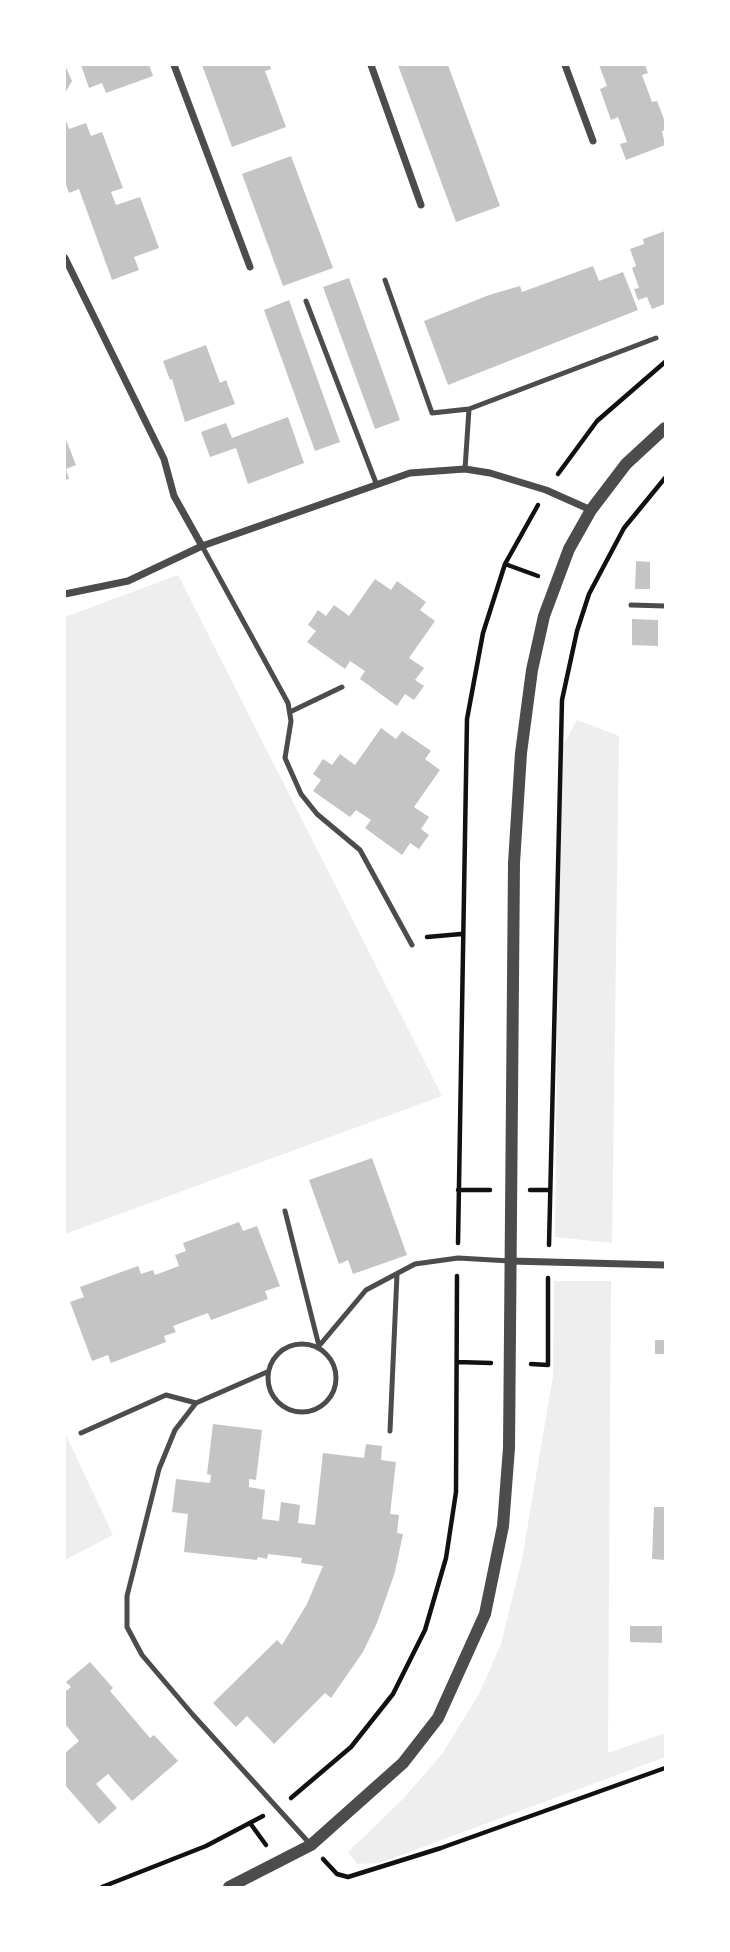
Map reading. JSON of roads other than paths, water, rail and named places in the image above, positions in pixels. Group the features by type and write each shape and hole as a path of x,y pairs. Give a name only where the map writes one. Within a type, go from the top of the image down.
{"street":[{"path":"174,65 250,267"},
{"path":"371,65 421,205"},
{"path":"565,65 593,141"},
{"path":"65,258 164,459 174,496 202,546"},
{"path":"229,1887 311,1845 404,1763 438,1718 485,1614 503,1526 509,1448 514,863 521,753 544,616 569,549 592,510 626,464 665,428"},
{"path":"65,594 128,581 202,546 410,472 465,469 546,490 592,510"},
{"path":"510,1261 665,1265"}],"lane":[{"path":"385,280 432,413 470,409 656,338"},
{"path":"306,301 376,483"},
{"path":"465,469 470,409"},
{"path":"202,546 292,711 285,746 290,772 301,794 317,814 360,850 412,945"},
{"path":"631,605 665,606"},
{"path":"292,711 342,687"},
{"path":"285,1211 318,1346 334,1362 338,1383 328,1403 308,1413 286,1409 271,1394 267,1372 277,1352 297,1343 318,1346"},
{"path":"318,1346 366,1290 415,1264 457,1258 510,1261"},
{"path":"390,1431 397,1273"},
{"path":"267,1372 196,1403 175,1430 159,1469 127,1596 127,1627 142,1655 193,1716 311,1845"},
{"path":"81,1433 166,1395 196,1403"}]}
